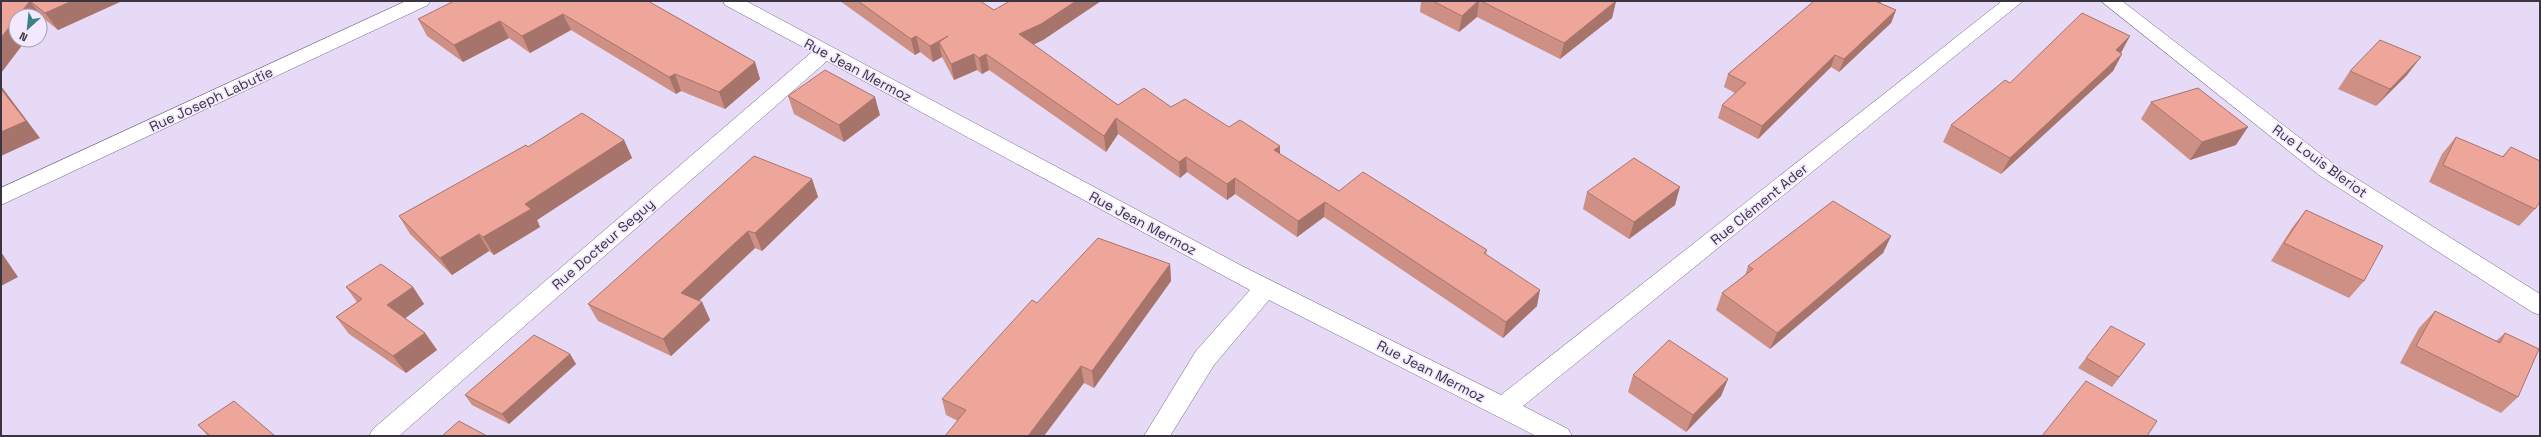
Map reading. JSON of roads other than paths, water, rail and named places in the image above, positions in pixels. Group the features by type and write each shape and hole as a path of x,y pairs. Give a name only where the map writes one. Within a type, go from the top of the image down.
{"street":[{"name":"Rue Joseph Labutie","path":"1,197 421,1"},
{"name":"Rue Jean Mermoz","path":"732,1 1266,288 1559,436"},
{"name":"Rue Clément Ader","path":"1504,407 2014,1"},
{"name":"Rue Louis Bleriot","path":"2110,1 2327,170 2540,306"},
{"name":"Rue Docteur Seguy","path":"382,436 825,52"},
{"path":"1157,436 1205,358 1266,288"}]}
